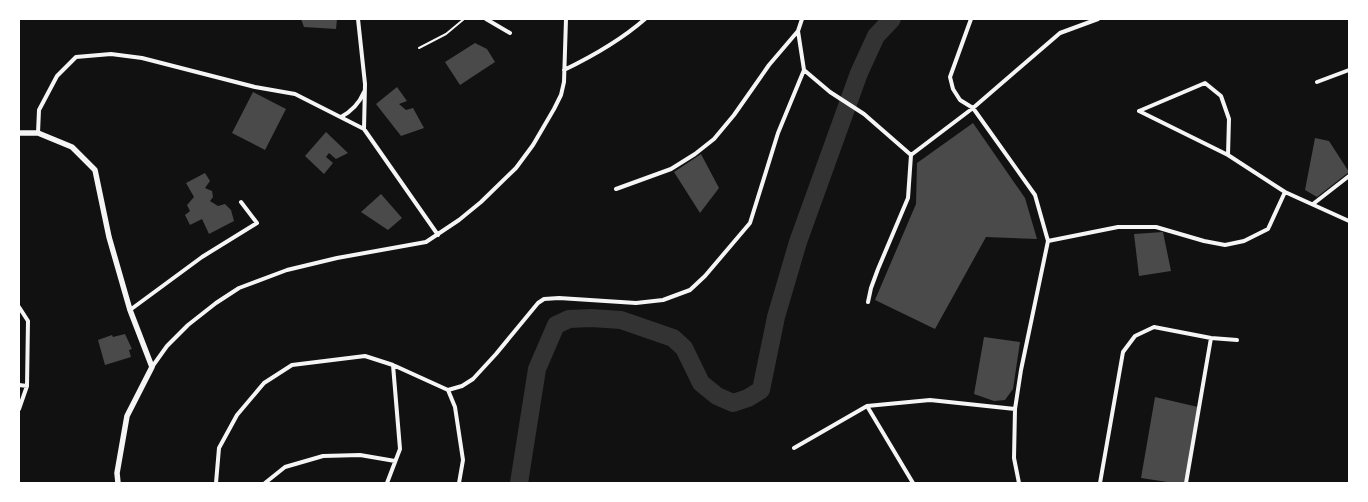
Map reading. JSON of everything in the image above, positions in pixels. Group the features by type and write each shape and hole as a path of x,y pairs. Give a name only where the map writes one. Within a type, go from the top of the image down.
{"street":[{"path":"358,19 365,90 364,129"},
{"path":"486,19 510,33"},
{"path":"118,483 117,473 127,416 152,367 167,346 188,325 216,303 239,288 287,270 337,258 426,242 438,235 481,202 516,168 533,145 561,95 564,82 566,19"},
{"path":"564,70 585,60 632,31 645,19"},
{"path":"616,190 671,168 694,154 714,139 734,115 769,65 798,31 802,19"},
{"path":"971,19 950,77 953,89 960,100 973,108 1035,195 1048,240 1021,370 1015,409 1014,458 1019,483"},
{"path":"868,302 874,282 908,198 911,155 973,108 1060,33 1098,19"},
{"path":"216,483 219,448 237,415 264,383 292,365 365,356 393,365 448,390 462,386 473,379 496,354 538,303 544,299 581,298 636,304 663,300 690,290 705,276 750,223 778,133 804,70 798,31"},
{"path":"38,133 39,110 57,76 76,57 111,54 142,58 255,87 295,94 364,129 438,235"},
{"path":"804,70 830,92 864,114 911,155"},
{"path":"1317,82 1349,70"},
{"path":"1228,155 1228,119 1221,96 1206,83 1139,111 1228,155 1285,192 1349,221"},
{"path":"341,117 356,107 365,90"},
{"path":"19,133 38,133 72,147 95,170 109,237 130,310 152,367"},
{"path":"1313,204 1349,176"},
{"path":"1048,240 1118,227 1156,227 1204,241 1225,245 1244,241 1268,229 1285,192"},
{"path":"130,310 202,258 257,223 241,202"},
{"path":"19,307 28,321 27,386 19,409"},
{"path":"1100,483 1123,352 1135,336 1154,327 1211,338 1237,340"},
{"path":"1186,483 1211,338"},
{"path":"387,483 400,449 393,365"},
{"path":"19,385 27,386"},
{"path":"448,390 455,407 463,460 459,483"},
{"path":"794,448 867,406 930,400 1015,409"},
{"path":"867,406 913,483"},
{"path":"264,483 285,467 323,456 360,455 395,461"}],"lane":[{"path":"419,48 446,34 464,19"}],"building":[{"path":"301,19 337,19 336,29 304,27"},
{"path":"475,43 487,49 495,62 460,85 445,62"},
{"path":"397,87 407,101 399,104 406,110 413,108 424,128 401,136 376,104"},
{"path":"253,92 286,109 265,150 232,133"},
{"path":"973,123 1025,198 1037,239 986,237 935,329 875,300 916,204 917,163"},
{"path":"326,132 348,153 336,159 329,153 326,157 333,163 324,174 305,156"},
{"path":"1315,138 1329,141 1349,172 1317,197 1305,190"},
{"path":"701,154 719,188 700,213 674,172"},
{"path":"205,173 210,181 205,188 212,191 213,197 210,201 218,206 225,204 231,210 234,221 209,234 202,219 190,225 185,215 190,211 187,205 194,197 186,183"},
{"path":"381,194 402,218 388,230 361,212"},
{"path":"1163,232 1171,271 1139,276 1134,234"},
{"path":"125,334 132,349 129,350 131,357 105,365 98,340 112,335 113,337"},
{"path":"984,337 1020,342 1013,389 1005,400 994,401 974,394"},
{"path":"1155,397 1198,407 1186,483 1174,483 1141,478"}],"waterway":[{"path":"519,483 537,369 556,325 569,319 591,318 621,320 673,338 684,348 701,383 717,396 733,403 748,398 761,390 776,317 798,242 859,73 876,36 892,19"}]}
